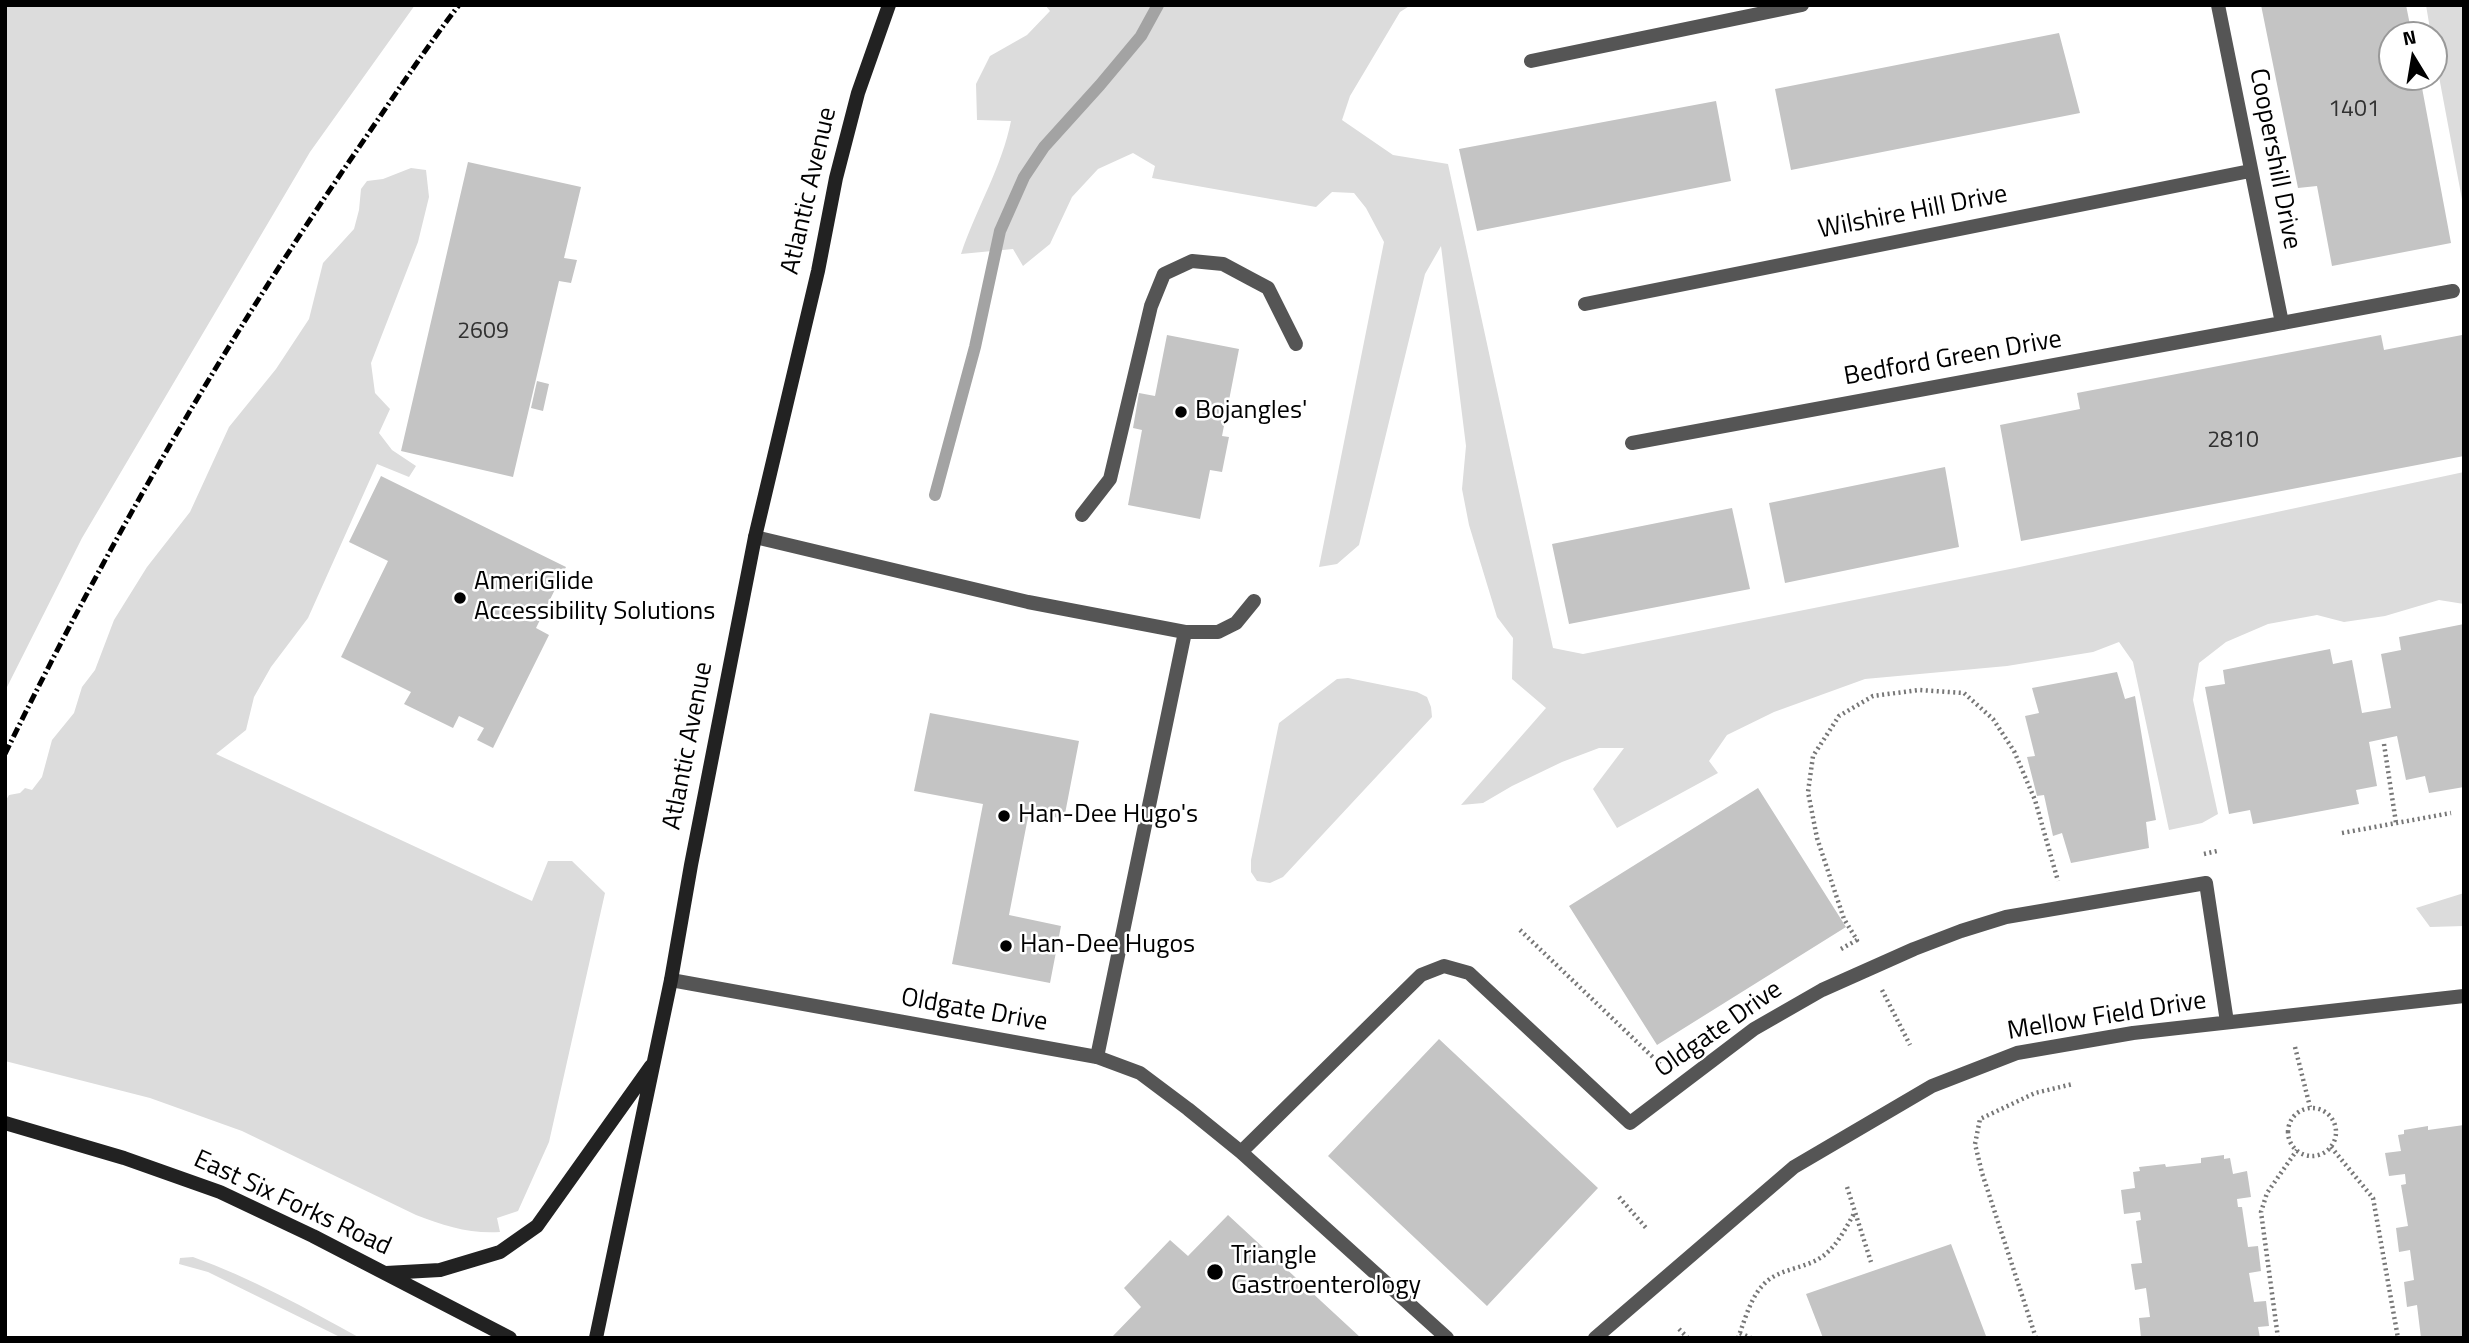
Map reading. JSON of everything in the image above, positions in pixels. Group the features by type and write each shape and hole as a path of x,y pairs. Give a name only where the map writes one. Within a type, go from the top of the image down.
{"main road":[{"name":"Atlantic Avenue","path":"596,1338 671,980 755,537 815,284 836,178 858,93 889,5"},
{"path":"384,1273 440,1270 500,1252 537,1226 654,1062"},
{"name":"East Six Forks Road","path":"5,1123 124,1158 220,1192 510,1338"}],"street":[{"path":"1531,61 1802,5"},
{"name":"Coopershill Drive","path":"2218,5 2282,323"},
{"name":"Wilshire Hill Drive","path":"1585,304 2250,172"},
{"path":"1082,515 1110,479 1151,306 1164,274 1192,261 1223,264 1268,288 1296,344"},
{"name":"Bedford Green Drive","path":"1632,443 2453,291"},
{"path":"755,537 1028,602 1185,632 1218,632 1236,623 1254,601"},
{"path":"1097,1057 1185,632"},
{"name":"Oldgate Drive","path":"1241,1152 1421,975 1444,966 1469,973 1630,1123 1754,1028 1822,990 1961,931 2033,912 2206,883 2227,1022"},
{"name":"Oldgate Drive","path":"671,980 1097,1057 1140,1073 1241,1152 1447,1338"},
{"name":"Mellow Field Drive","path":"1595,1338 1794,1167 1932,1086 2017,1053 2133,1033 2464,996"}],"path":[{"path":"1831,955 1857,940 1844,919 1817,838 1808,792 1813,756 1839,716 1873,696 1919,690 1964,693 1993,719 2014,751 2035,800 2058,881 2071,878"},
{"path":"2384,744 2396,823"},
{"path":"2342,833 2451,813"},
{"path":"2204,854 2217,851"},
{"path":"1520,930 1659,1065 1670,1057"},
{"path":"1878,983 1910,1045"},
{"path":"2295,1047 2311,1108"},
{"path":"2036,1338 1975,1144 1980,1119 2035,1093 2073,1084"},
{"path":"2311,1108 2328,1113 2337,1130 2331,1147 2325,1153 2315,1156 2297,1150 2288,1136 2294,1115 2311,1108"},
{"path":"2331,1147 2373,1198 2398,1338"},
{"path":"2278,1338 2261,1212 2267,1193 2297,1150"},
{"path":"1847,1187 1871,1262"},
{"path":"1619,1198 1647,1229"},
{"path":"1751,1338 1739,1335 1755,1293 1766,1281 1822,1257 1838,1241 1855,1212"},
{"path":"1679,1329 1688,1338"}],"shaded area":[{"path":"5,5 415,5 310,152 82,538 5,691"},
{"path":"1045,5 1411,5 1400,12 1350,96 1342,120 1393,155 1448,164 1553,648 1583,654 2015,568 2464,472 2464,604 2439,600 2385,616 2344,622 2317,615 2268,624 2226,642 2199,663 2193,700 2218,814 2202,823 2169,830 2133,662 2119,642 2093,652 2007,666 1865,679 1774,712 1727,735 1709,761 1718,773 1617,828 1593,789 1624,748 1599,748 1562,762 1483,803 1461,805 1546,708 1512,679 1513,638 1497,617 1469,525 1462,489 1466,446 1441,246 1425,274 1359,545 1337,564 1319,567 1384,242 1366,208 1354,193 1332,192 1316,207 1152,178 1155,166 1133,153 1098,169 1072,197 1050,244 1023,266 1013,249 961,254 995,171 1011,121 977,120 976,84 990,56 1027,35 1050,11"},
{"path":"2426,5 2464,5 2464,210 2442,91 2448,91 2448,21 2429,21"},
{"path":"411,168 426,170 429,197 418,242 371,363 375,393 390,409 379,433 392,450 416,466 409,477 377,464 308,618 271,667 254,697 246,730 216,754 532,901 548,861 572,861 605,893 549,1142 518,1211 497,1218 500,1232 457,1228 416,1215 242,1131 150,1098 5,1061 5,802 9,795 20,793 25,788 32,790 42,777 52,740 74,713 82,687 95,670 114,620 147,567 190,512 229,427 276,369 309,319 323,263 354,229 361,189 367,181 383,179"},
{"path":"1348,678 1417,692 1427,697 1432,717 1283,877 1270,883 1257,881 1251,872 1251,860 1279,723 1337,679"},
{"path":"2464,893 2464,926 2430,927 2416,908"},
{"path":"193,1257 257,1284 360,1338 342,1338 208,1272 179,1264 180,1258"}],"building":[{"path":"2261,5 2406,5 2409,21 2378,21 2378,91 2423,91 2451,243 2332,266 2317,186 2298,188"},
{"path":"2059,33 2080,113 1791,170 1775,89"},
{"path":"1716,101 1731,181 1477,231 1459,149"},
{"path":"468,162 581,187 564,258 577,260 571,283 559,281 513,477 401,451"},
{"name":"Bojangles'","path":"1167,335 1239,349 1222,436 1229,437 1222,472 1210,470 1200,519 1128,505 1142,430 1133,428 1139,393 1155,396"},
{"path":"2381,335 2384,350 2462,335 2464,456 2021,541 2000,425 2080,409 2077,393"},
{"path":"537,381 549,384 543,411 531,408"},
{"path":"1945,467 1959,547 1785,583 1769,503"},
{"name":"AmeriGlide Accessibility Solutions","path":"381,476 566,567 536,628 549,635 493,748 477,740 484,728 459,716 453,728 404,704 411,692 341,657 388,561 349,542"},
{"path":"1732,508 1750,589 1569,624 1552,544"},
{"path":"2464,624 2464,787 2429,793 2425,776 2406,780 2397,736 2369,742 2377,786 2356,790 2359,804 2253,824 2250,810 2229,814 2205,687 2225,684 2223,670 2330,649 2333,664 2352,660 2362,713 2391,708 2381,654 2401,650 2399,637"},
{"path":"2117,672 2125,699 2135,696 2156,820 2146,822 2149,848 2071,863 2062,833 2053,836 2044,795 2037,796 2027,757 2035,756 2025,716 2039,713 2032,688"},
{"name":"Han-Dee Hugo's","path":"930,713 1079,741 1064,819 1029,812 1009,915 1061,926 1050,983 952,964 983,804 914,791"},
{"path":"1758,788 1846,927 1657,1045 1569,906"},
{"path":"1439,1039 1598,1188 1487,1306 1328,1156"},
{"path":"2464,1125 2464,1338 2421,1338 2417,1305 2407,1307 2404,1282 2414,1280 2410,1250 2399,1252 2396,1228 2408,1226 2401,1185 2406,1184 2405,1174 2389,1176 2385,1153 2401,1151 2398,1135 2404,1134 2404,1130"},
{"path":"2224,1155 2224,1159 2230,1158 2233,1174 2247,1171 2251,1197 2237,1199 2238,1207 2242,1207 2248,1247 2258,1246 2261,1271 2249,1273 2254,1302 2266,1301 2269,1326 2258,1327 2260,1338 2141,1338 2139,1318 2150,1317 2146,1288 2135,1290 2131,1264 2142,1263 2136,1221 2141,1220 2140,1212 2124,1214 2121,1190 2135,1188 2133,1172 2140,1171 2139,1167 2201,1163 2201,1158"},
{"name":"Triangle Gastroenterology","path":"1228,1215 1361,1338 1111,1338 1141,1307 1124,1288 1170,1240 1188,1256"},
{"path":"1951,1244 1986,1336 1823,1338 1806,1294"}],"waterway":[{"path":"935,495 975,347 1000,231 1024,177 1044,147 1141,36 1158,5"}],"railway":[{"path":"5,754 84,599 213,372 306,225 459,5"}],"place":[{"name":"Bojangles'","path":"1181,412"},
{"name":"AmeriGlide Accessibility Solutions","path":"460,598"},
{"name":"Han-Dee Hugo's","path":"1004,816"},
{"name":"Han-Dee Hugos","path":"1006,946"},
{"name":"Triangle Gastroenterology","path":"1215,1272"}]}
